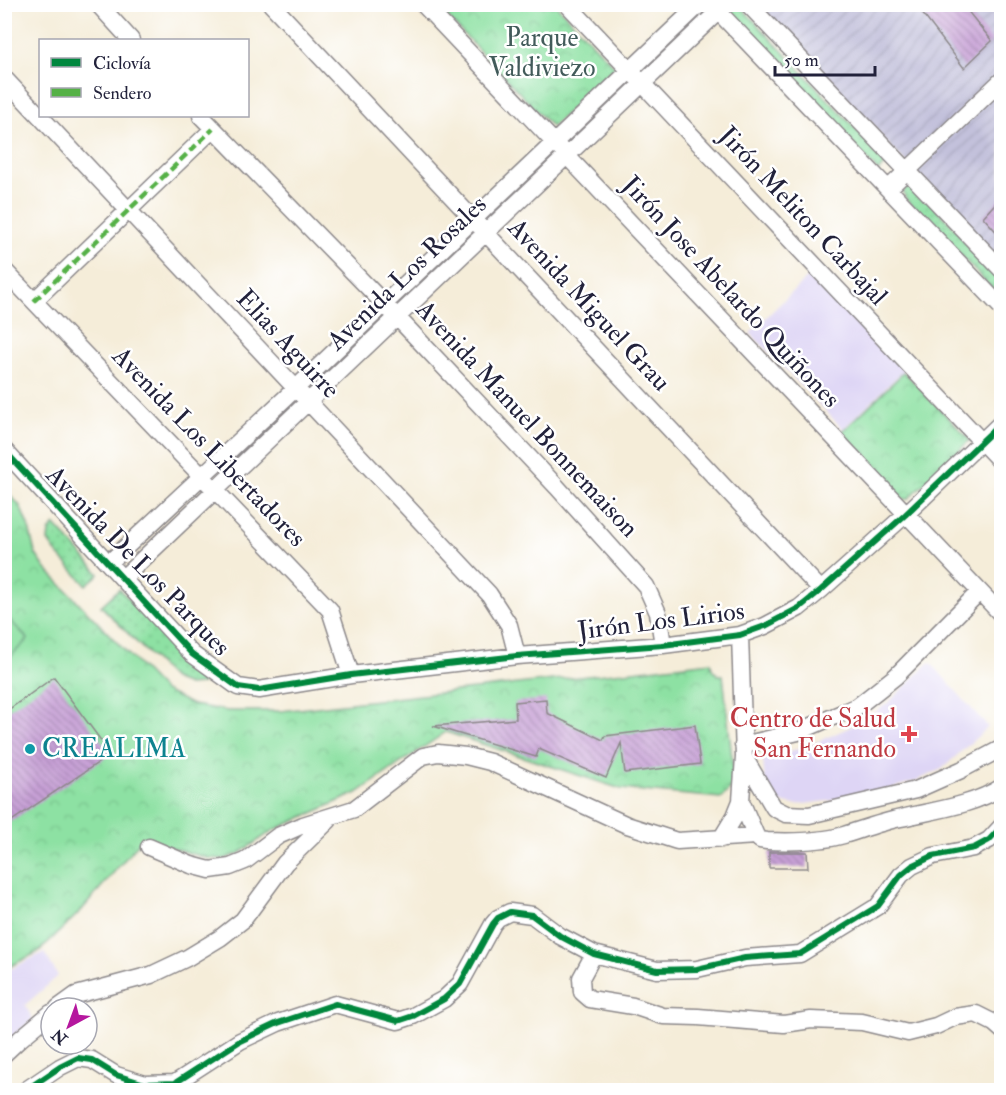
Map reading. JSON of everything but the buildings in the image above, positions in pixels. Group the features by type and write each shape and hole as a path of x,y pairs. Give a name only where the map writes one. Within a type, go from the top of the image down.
{"street":[{"path":"98,4 130,39"},
{"name":"Avenida Miguel Grau","path":"271,4 821,590"},
{"name":"Jirón Jose Abelardo Quiñones","path":"423,4 1002,615"},
{"name":"Jirón Meliton Carbajal","path":"567,4 1002,463"},
{"name":"Avenida Los Rosales","path":"109,563 700,4"},
{"path":"748,4 1002,270"},
{"path":"718,7 1002,308"},
{"name":"Avenida Los Rosales","path":"123,578 643,84 718,7"},
{"name":"Elias Aguirre","path":"4,78 39,116"},
{"path":"888,189 1002,80"},
{"name":"Elias Aguirre","path":"40,117 489,594 509,625 517,656"},
{"name":"Avenida Manuel Bonnemaison","path":"202,117 397,317 557,487 646,586 658,613 663,645"},
{"path":"34,301 213,129"},
{"name":"Avenida Los Libertadores","path":"4,270 330,610 351,675"},
{"name":"Jirón Los Lirios","path":"249,690 271,689 351,675 517,656 663,645 740,635 765,627 800,608 821,590 905,515 1002,422"},
{"name":"Avenida De Los Parques","path":"4,450 192,654 227,681 249,690"},
{"path":"743,751 798,732 858,706 896,676 979,592"},
{"path":"721,839 741,801 743,751 740,635"},
{"path":"743,751 774,808 786,814 809,815 916,790 1002,748"},
{"path":"149,847 191,865 210,870 245,861 278,836 303,825 354,809 423,756 438,753 466,756 490,762 637,829 677,841 756,836"},
{"path":"741,801 756,836 760,840 777,842 844,835 881,822 954,807 992,794 1002,787"},
{"path":"75,996 151,975 187,958 220,938 243,920 285,863 332,817"},
{"path":"26,1090 78,1058 92,1060 116,1075 145,1084 176,1083 240,1041 278,1023 335,1004 398,1021 413,1016 444,999 460,984 493,924 498,918 510,912 532,915 560,936 594,954 657,970 697,969 745,958 800,954 878,906 901,875 912,866 933,856 974,848 989,840 1002,826"},
{"path":"594,954 581,978 582,992 590,999 633,1006 663,1016 784,1024 811,1020 862,1022 908,1033 936,1026 955,1017 976,1014 1002,1030"},
{"path":"4,1054 39,1023"}],"shaded area":[{"path":"755,5 1001,5 1001,262"},
{"path":"811,274 904,370 843,429 750,333"},
{"name":"Centro de Salud San Fernando","path":"930,662 988,727 942,769 918,780 845,799 795,805 779,802 765,785 763,759 808,746 859,723 888,703"},
{"path":"44,952 58,976 25,1005 33,1019 5,1043 5,972"}],"green space":[{"name":"Parque Valdiviezo","path":"436,5 556,5 615,67 552,127"},
{"path":"739,5 887,162 878,171 729,12"},
{"path":"908,184 915,187 1001,277 1001,298 906,199 903,192"},
{"path":"904,372 970,440 908,499 903,499 841,433"},
{"path":"4,488 20,506 29,528 35,553 45,568 164,691 193,705 228,711 281,711 711,662 712,669 718,675 723,675 735,785 721,798 621,789 446,732 357,793 274,830 238,854 224,859 207,858 142,839 81,911 38,952 5,969"},
{"path":"55,525 99,574 86,585 48,541 49,531"},
{"path":"119,589 205,676 202,684 188,685 173,679 101,606"},
{"path":"5,615 28,639 5,662"}],"marked path":[{"path":"34,301 213,129"}],"cycle path":[{"path":"4,450 192,654 238,687 259,690 351,675 517,656 663,645 740,635 765,626 799,608 821,590 905,515 1002,422"},
{"path":"26,1090 78,1058 92,1060 116,1075 145,1084 175,1083 240,1041 278,1023 335,1004 398,1021 413,1016 444,999 460,984 493,924 498,918 510,912 532,915 560,936 594,954 657,970 697,969 745,958 800,954 878,906 901,875 912,866 933,856 974,848 989,840 1002,826"}],"place":[{"name":"Centro de Salud San Fernando","path":"909,734"},
{"name":"CREALIMA","path":"30,749"}]}
